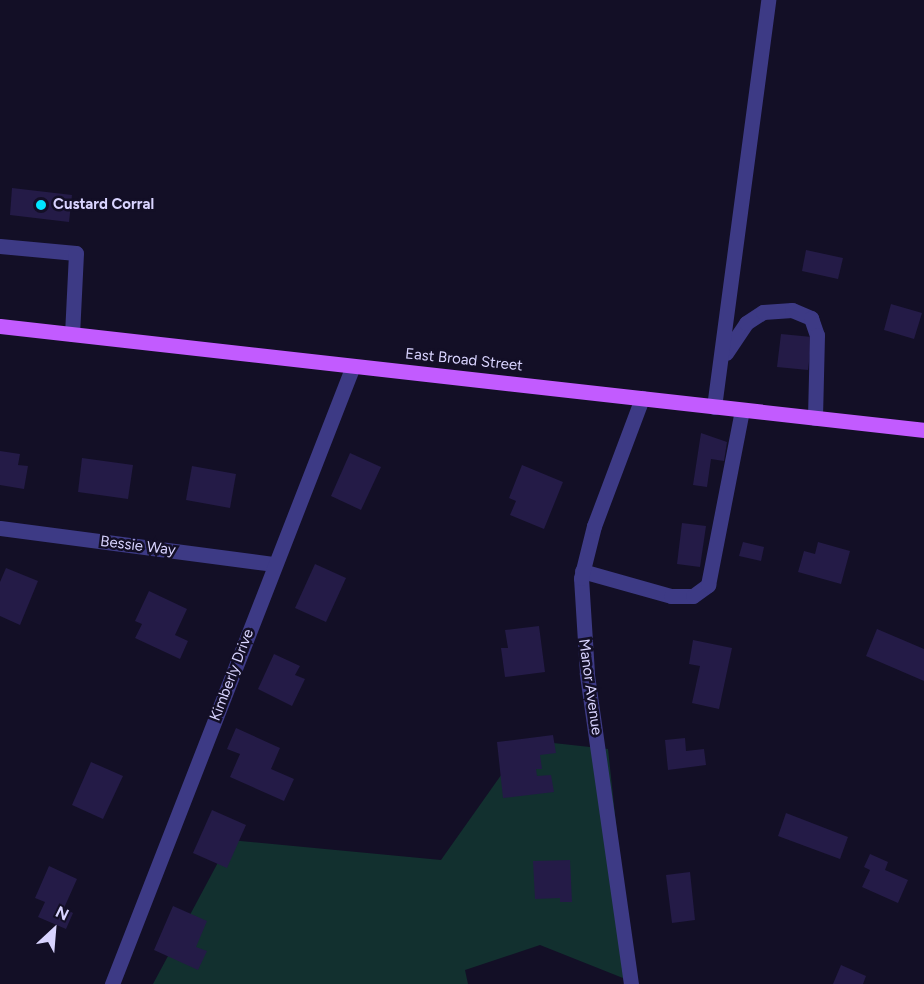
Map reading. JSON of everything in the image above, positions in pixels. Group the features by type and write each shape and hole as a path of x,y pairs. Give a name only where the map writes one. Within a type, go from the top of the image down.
{"main road":[{"name":"East Broad Street","path":"0,326 924,430"}],"street":[{"path":"714,407 768,0"},
{"path":"0,246 76,253 72,334"},
{"path":"722,358 746,323 763,312 792,310 811,318 817,335 815,418"},
{"name":"Kimberly Drive","path":"112,984 353,366"},
{"name":"Manor Avenue","path":"631,984 587,673 581,614 582,571 594,526 642,398"},
{"path":"582,571 671,596 693,596 708,585 742,410"},
{"name":"Bessie Way","path":"0,528 275,564"}],"green space":[{"path":"526,740 608,749 633,982 540,945 465,970 468,984 153,984 230,840 441,860"}],"building":[{"name":"Custard Corral","path":"12,188 72,195 69,222 10,215"},
{"path":"806,250 843,258 838,279 802,271"},
{"path":"891,304 922,313 914,339 884,330"},
{"path":"781,334 812,337 808,370 777,367"},
{"path":"701,433 727,442 724,461 711,459 707,487 693,485"},
{"path":"0,451 20,454 18,465 28,466 24,489 0,485"},
{"path":"350,453 381,467 361,510 331,496"},
{"path":"82,458 133,465 128,499 78,492"},
{"path":"522,465 563,482 544,529 510,515 516,501 509,498"},
{"path":"192,466 236,474 230,508 186,500"},
{"path":"682,523 706,526 700,567 677,564"},
{"path":"743,542 764,547 761,561 739,556"},
{"path":"818,542 850,551 841,584 798,572 804,551 815,554"},
{"path":"315,564 346,578 326,622 295,608"},
{"path":"6,568 38,581 20,625 0,616 0,582"},
{"path":"149,591 187,609 175,635 188,641 180,659 135,638 142,624 135,621"},
{"path":"539,626 545,672 505,677 501,648 508,648 505,630"},
{"path":"877,629 924,649 924,681 866,656"},
{"path":"693,640 732,648 719,709 692,703 700,666 689,664"},
{"path":"274,654 300,666 295,675 305,679 292,706 258,689"},
{"path":"236,728 280,748 271,769 294,779 284,801 230,777 240,754 227,749"},
{"path":"553,735 556,753 540,755 542,769 536,769 537,776 551,775 554,792 503,798 497,742"},
{"path":"685,738 686,751 704,749 706,765 668,770 665,740"},
{"path":"91,762 123,776 103,819 72,805"},
{"path":"212,810 246,825 227,868 193,853"},
{"path":"786,813 848,837 840,859 778,836"},
{"path":"870,854 888,862 885,870 908,880 898,903 862,887 870,870 864,867"},
{"path":"570,860 572,902 560,902 560,898 535,899 533,861"},
{"path":"49,866 77,879 64,908 73,913 66,929 38,917 45,902 35,898"},
{"path":"690,872 695,920 672,923 666,875"},
{"path":"173,906 207,921 196,947 207,951 198,970 154,950"},
{"path":"841,965 866,976 863,984 833,984"}],"place":[{"name":"Custard Corral","path":"41,205"}]}
